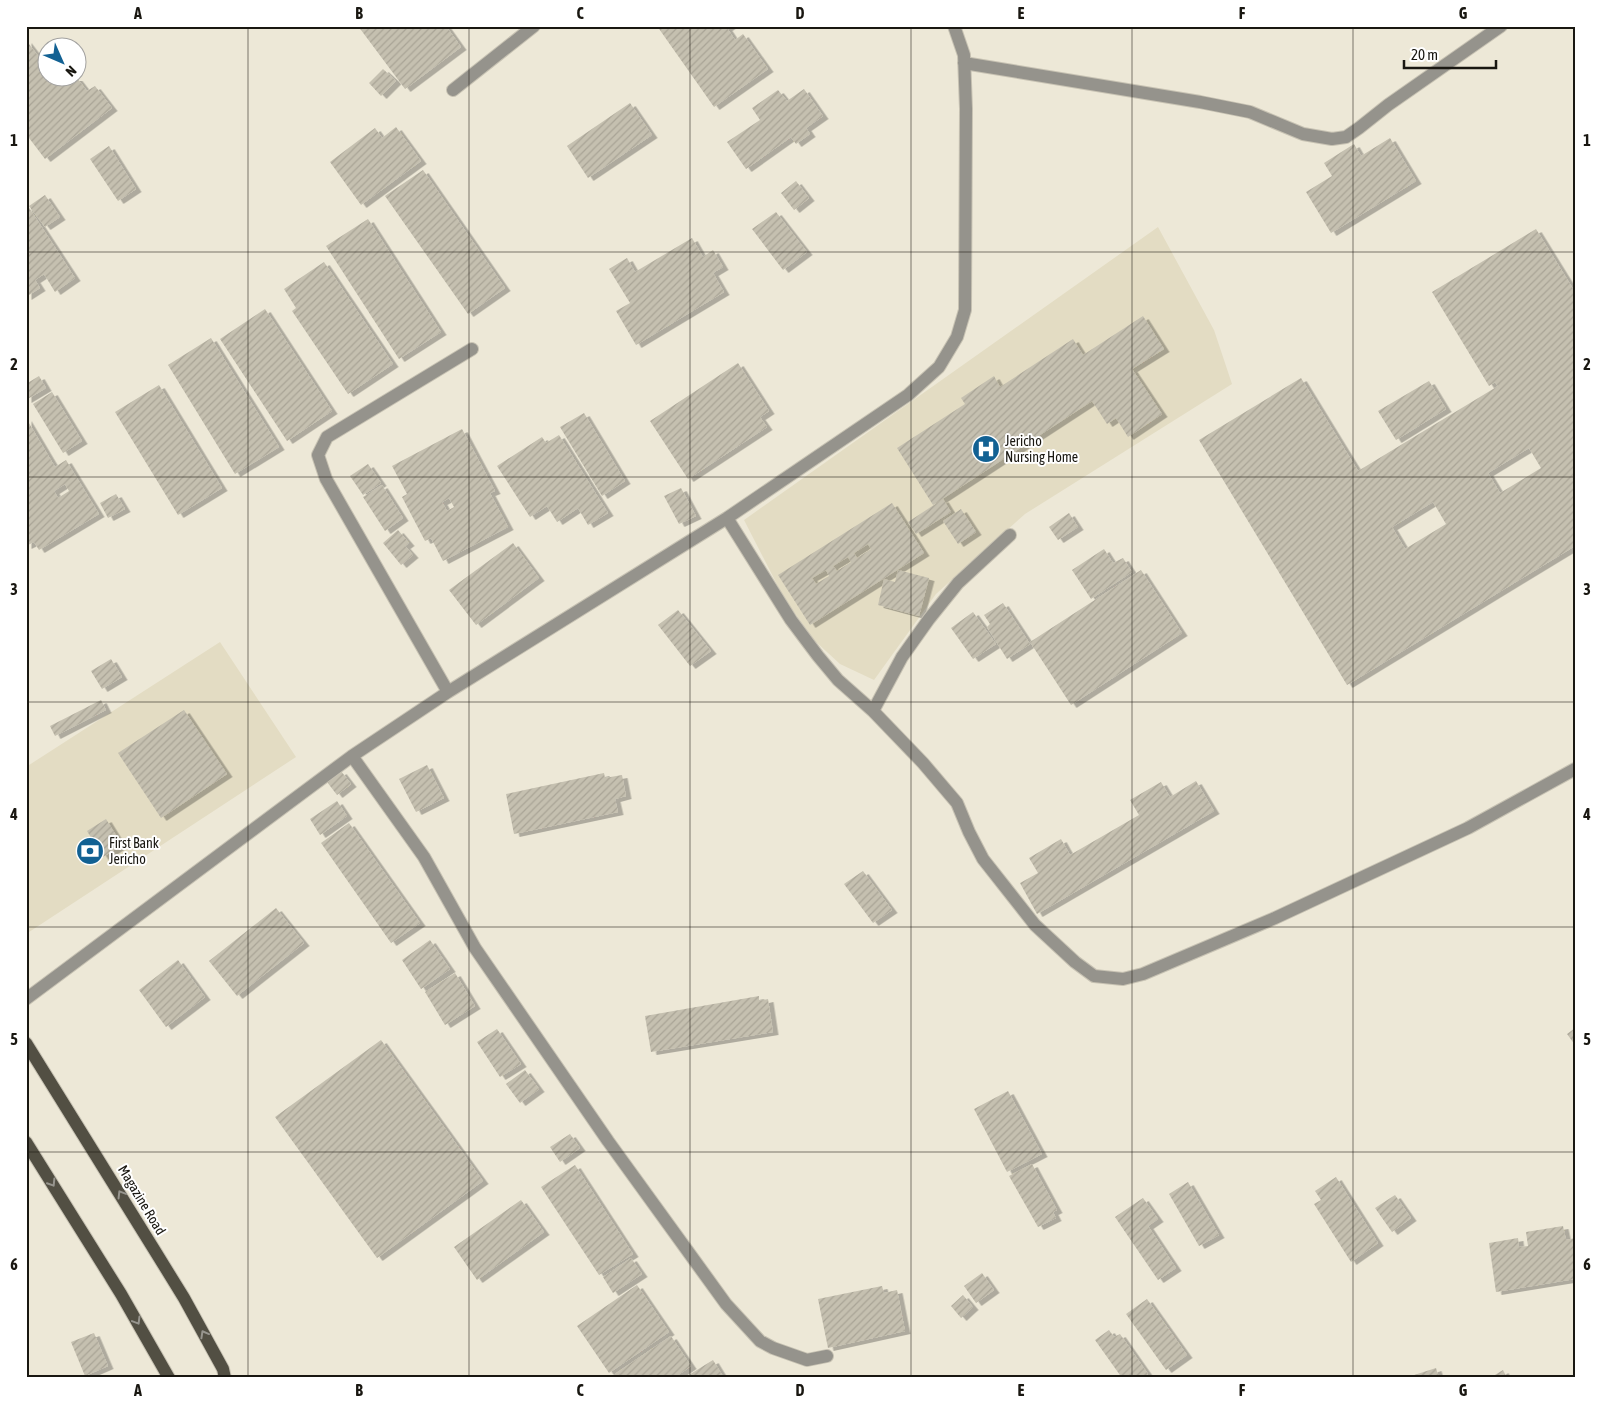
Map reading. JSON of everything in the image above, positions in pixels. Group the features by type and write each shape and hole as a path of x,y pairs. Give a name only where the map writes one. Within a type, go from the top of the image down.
{"main road":[{"name":"Magazine Road","path":"26,1043 179,1290 223,1369 226,1378"},
{"path":"26,1142 121,1294 169,1378"}],"street":[{"path":"453,90 534,26"},
{"path":"26,999 352,756 448,692 727,518 908,395 939,367 957,337 964,310 966,108 964,55 954,26"},
{"path":"964,63 1250,112 1303,134 1332,139 1346,137 1388,104 1501,26"},
{"path":"448,692 326,479 318,455 327,437 472,349"},
{"path":"727,518 791,620 818,656 838,680 873,712 923,763 957,803 983,859 1035,925 1094,976 1123,979 1144,974 1275,918 1468,828 1575,769"},
{"path":"873,712 902,657 929,619 958,583 1010,535"},
{"path":"352,756 424,857 475,948 608,1141 726,1304 760,1341 773,1348 807,1360 827,1356"}],"shaded area":[{"name":"Jericho Nursing Home","path":"1158,227 1214,330 1232,384 1025,514 936,594 874,680 840,664 815,641 784,598 744,520"},
{"name":"First Bank Jericho","path":"220,642 296,757 26,934 26,767"}],"building":[{"path":"358,26 446,26 461,47 405,89"},
{"path":"657,26 730,26 727,28 735,40 743,34 768,69 714,107"},
{"path":"26,40 38,56 38,88 85,88 87,91 95,86 112,108 45,159 26,134"},
{"path":"383,69 396,81 381,96 369,83"},
{"path":"804,89 823,116 806,128 810,134 796,144 791,137 746,169 727,142 760,120 752,108 778,90 787,101"},
{"path":"630,103 652,135 588,178 567,146"},
{"path":"396,127 421,161 361,205 330,162 375,128 382,138"},
{"path":"1390,138 1416,181 1331,233 1306,192 1332,176 1324,163 1354,144 1361,156"},
{"path":"109,146 136,189 118,201 90,159"},
{"path":"423,170 505,288 468,314 385,196"},
{"path":"796,181 809,198 794,210 781,193"},
{"path":"45,195 60,217 45,227 29,206"},
{"path":"26,203 75,278 55,292 44,274 35,280 40,288 26,297"},
{"path":"776,212 807,252 783,270 752,229"},
{"path":"368,219 441,332 399,359 326,246"},
{"path":"1536,229 1575,292 1575,546 1347,685 1199,440 1301,378 1358,471 1498,386 1495,382 1489,386 1432,292","holes":["1529,448 1541,468 1500,493 1488,473","1433,502 1446,524 1405,549 1392,527"]},
{"path":"692,238 703,257 713,250 723,267 713,273 724,292 636,345 616,311 630,303 609,269 627,258 635,272"},
{"path":"324,262 393,364 348,394 292,311 296,308 284,289"},
{"path":"265,309 332,411 287,441 220,339"},
{"path":"1143,316 1164,349 1132,369 1162,414 1128,437 1116,418 1107,424 1092,401 933,505 897,448 965,404 961,398 994,376 1000,387 1073,339 1083,355"},
{"path":"211,338 279,447 235,474 168,365"},
{"path":"738,363 769,411 760,417 767,427 688,479 650,421"},
{"path":"39,376 46,388 26,400 26,384"},
{"path":"1429,381 1446,409 1396,440 1378,411"},
{"path":"159,385 222,488 178,515 115,412"},
{"path":"52,392 82,441 63,453 33,404"},
{"path":"584,413 625,481 602,496 560,427"},
{"path":"26,418 55,467 66,460 99,514 39,550 34,542 26,546","holes":["65,484 69,491 58,498 54,491"]},
{"path":"462,429 495,491 490,493 508,527 443,561 431,538 425,541 402,497 407,494 392,466","holes":["449,498 454,507 447,511 442,502"]},
{"path":"559,435 608,513 588,525 578,508 557,522 547,506 530,517 497,466 542,437 546,443"},
{"path":"368,464 381,483 363,495 350,476"},
{"path":"382,485 403,518 385,531 363,497"},
{"path":"681,488 696,516 679,524 664,496"},
{"path":"116,494 125,509 108,518 100,503"},
{"path":"943,499 951,512 916,534 908,522"},
{"path":"892,503 924,553 810,625 778,575","holes":["868,544 871,549 857,558 854,553","848,557 851,562 837,571 833,566","826,570 829,576 816,584 812,578"]},
{"path":"961,509 976,532 958,544 943,521"},
{"path":"1069,513 1078,527 1058,540 1049,527"},
{"path":"398,530 409,543 405,546 413,555 401,565 383,543"},
{"path":"513,543 539,578 476,625 449,590"},
{"path":"1104,549 1113,563 1123,558 1132,572 1091,599 1072,570"},
{"path":"898,570 929,578 919,616 878,605 884,579 895,582"},
{"path":"1141,570 1182,633 1071,705 1030,642"},
{"path":"1003,603 1030,644 1007,659 987,627 990,624 984,615"},
{"path":"678,610 711,651 690,666 658,625"},
{"path":"973,612 996,644 973,659 951,628"},
{"path":"111,659 122,677 102,689 91,671"},
{"path":"101,700 106,710 55,736 50,726"},
{"path":"184,710 227,774 161,818 118,753"},
{"path":"427,765 444,798 416,812 399,779"},
{"path":"341,771 351,784 337,795 327,782"},
{"path":"604,773 605,778 622,775 626,796 615,799 618,812 514,834 506,794"},
{"path":"1196,781 1214,811 1037,914 1020,883 1038,873 1029,858 1061,839 1070,855 1139,815 1130,800 1161,782 1170,797"},
{"path":"337,801 347,816 320,835 310,819"},
{"path":"106,819 122,845 103,857 87,831"},
{"path":"349,823 420,923 391,943 321,843"},
{"path":"863,871 892,910 873,923 844,884"},
{"path":"276,908 304,943 237,996 209,961"},
{"path":"430,940 450,969 421,989 402,960"},
{"path":"178,960 205,997 166,1027 139,990"},
{"path":"455,973 475,1006 445,1025 425,992"},
{"path":"759,996 759,1001 768,999 773,1032 651,1052 645,1016"},
{"path":"1575,1028 1575,1045 1567,1034"},
{"path":"497,1029 521,1064 500,1077 477,1042"},
{"path":"381,1040 483,1181 377,1258 275,1117"},
{"path":"525,1070 539,1089 520,1103 506,1084"},
{"path":"1008,1091 1042,1154 1007,1172 974,1109"},
{"path":"570,1134 580,1148 560,1162 550,1147"},
{"path":"1032,1164 1057,1210 1053,1212 1056,1218 1038,1227 1009,1176"},
{"path":"575,1165 633,1254 599,1275 541,1187"},
{"path":"1336,1177 1378,1243 1351,1262 1314,1204 1321,1200 1315,1191"},
{"path":"1188,1182 1219,1235 1199,1246 1169,1194"},
{"path":"1395,1195 1411,1218 1392,1232 1375,1208"},
{"path":"1143,1198 1158,1219 1148,1226 1176,1268 1158,1280 1115,1217"},
{"path":"521,1200 544,1232 477,1280 454,1247"},
{"path":"1563,1226 1566,1240 1575,1238 1575,1279 1496,1292 1489,1243 1518,1238 1519,1247 1528,1246 1526,1232"},
{"path":"631,1258 642,1274 613,1293 603,1277"},
{"path":"982,1273 994,1290 976,1303 964,1286"},
{"path":"637,1285 669,1332 609,1373 577,1326"},
{"path":"882,1286 884,1293 897,1290 905,1331 828,1348 818,1299"},
{"path":"963,1295 973,1307 961,1318 951,1306"},
{"path":"1147,1299 1187,1355 1166,1370 1126,1314"},
{"path":"1109,1330 1114,1337 1120,1334 1148,1374 1144,1378 1122,1378 1095,1340"},
{"path":"94,1333 108,1366 85,1376 71,1342"},
{"path":"671,1336 691,1366 674,1378 609,1378"},
{"path":"713,1360 724,1378 684,1378"},
{"path":"1436,1368 1439,1378 1408,1378 1408,1377"},
{"path":"1503,1370 1507,1378 1490,1378"}],"place":[{"name":"Jericho Nursing Home","path":"986,449"},
{"name":"First Bank Jericho","path":"90,851"}]}
